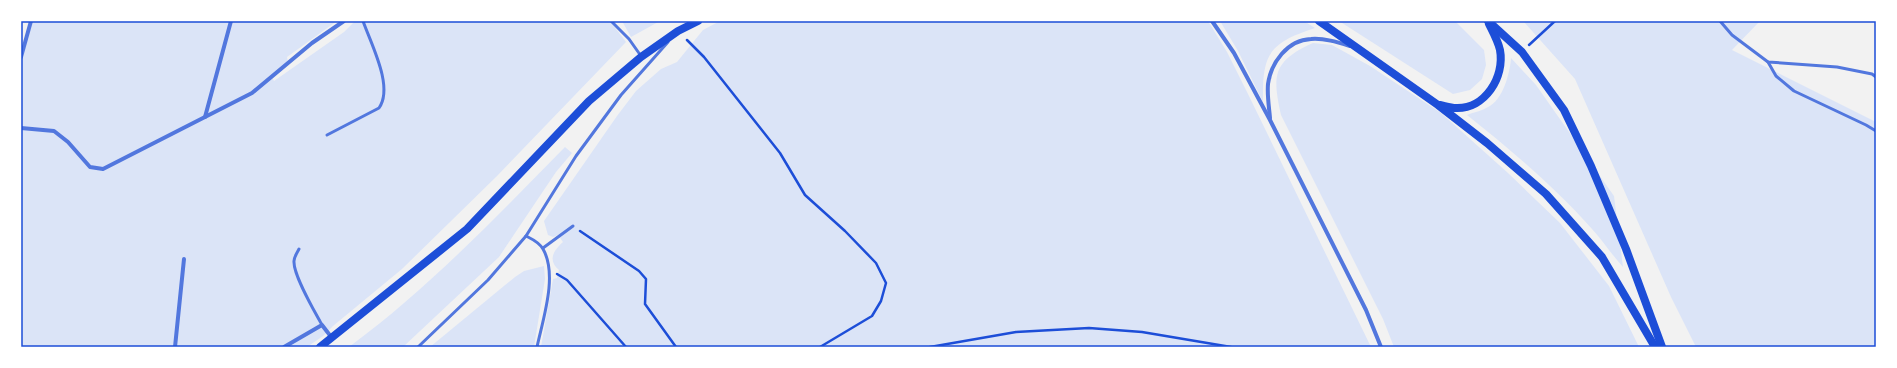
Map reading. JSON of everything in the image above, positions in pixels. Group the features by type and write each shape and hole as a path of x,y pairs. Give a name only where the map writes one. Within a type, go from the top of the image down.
{"main road":[{"path":"320,347 467,229 589,101 641,56 678,31 698,21"},
{"path":"1320,21 1438,104 1487,142 1546,194 1602,257 1655,347"},
{"path":"1438,104 1457,108 1477,103 1493,88 1500,70 1500,50 1488,21"},
{"path":"1488,21 1522,52 1564,110 1578,138 1626,249 1662,347"}],"street":[{"path":"21,57 31,21"},
{"path":"206,117 231,21"},
{"path":"21,128 54,132 68,142 90,167 103,169 252,93 312,43 344,21"},
{"path":"1212,21 1234,53 1270,120 1366,310 1381,347"},
{"path":"1270,120 1268,85 1274,63 1289,47 1309,39 1330,40 1361,49"},
{"path":"175,347 184,259"},
{"path":"284,347 322,325 332,338"}],"lane":[{"path":"327,135 379,108 383,102 384,90 381,68 364,21"},
{"path":"611,21 629,39 641,56"},
{"path":"1720,21 1732,35 1768,62 1776,76 1794,91 1866,125 1876,132"},
{"path":"418,347 488,280 526,236 576,156 620,95 678,31"},
{"path":"1768,62 1837,67 1876,76"},
{"path":"543,248 573,226"},
{"path":"526,236 536,241 543,248 550,279 537,347"},
{"path":"299,249 294,260 295,267 308,299 322,325"}],"path":[{"path":"1522,52 1555,21"},
{"path":"678,31 704,58 780,153 805,195 845,231 876,263 886,283 881,301 872,316 820,347"},
{"path":"573,226 639,271 646,279 645,304 676,347"},
{"path":"549,271 559,274 567,280 626,347"},
{"path":"930,347 1016,332 1089,328 1142,332 1231,347"}],"shaded area":[{"path":"31,21 337,21 287,57 288,64 272,77 274,81 344,32 355,21 610,21 626,42 497,176 402,269 323,336 307,347 21,347 21,57"},
{"path":"622,21 660,21 631,37"},
{"path":"720,21 1208,21 1227,52 1248,94 1371,347 541,347 553,279 557,278 559,270 553,263 553,255 563,242 558,235 553,237 548,235 544,221 636,91 661,69 677,62 703,30"},
{"path":"1220,21 1304,21 1315,28 1287,39 1278,45 1271,53 1264,72 1263,102 1238,51"},
{"path":"1339,21 1455,21 1484,50 1486,65 1482,79 1470,90 1453,94"},
{"path":"1523,21 1760,21 1732,50 1876,122 1876,347 1696,347 1671,297 1575,79"},
{"path":"1313,43 1332,45 1370,66 1441,113 1508,173 1560,223 1609,286 1639,347 1394,347 1383,319 1281,115 1277,89 1279,71 1283,63 1290,56"},
{"path":"1511,58 1536,85 1614,196 1623,267 1578,213 1563,198 1516,155 1467,115 1486,108 1493,104 1498,98 1505,86"},
{"path":"565,147 572,153 556,172 499,257 403,347 349,347 407,301 461,251"},
{"path":"544,266 545,279 534,347 430,347 515,277 524,271"}]}
